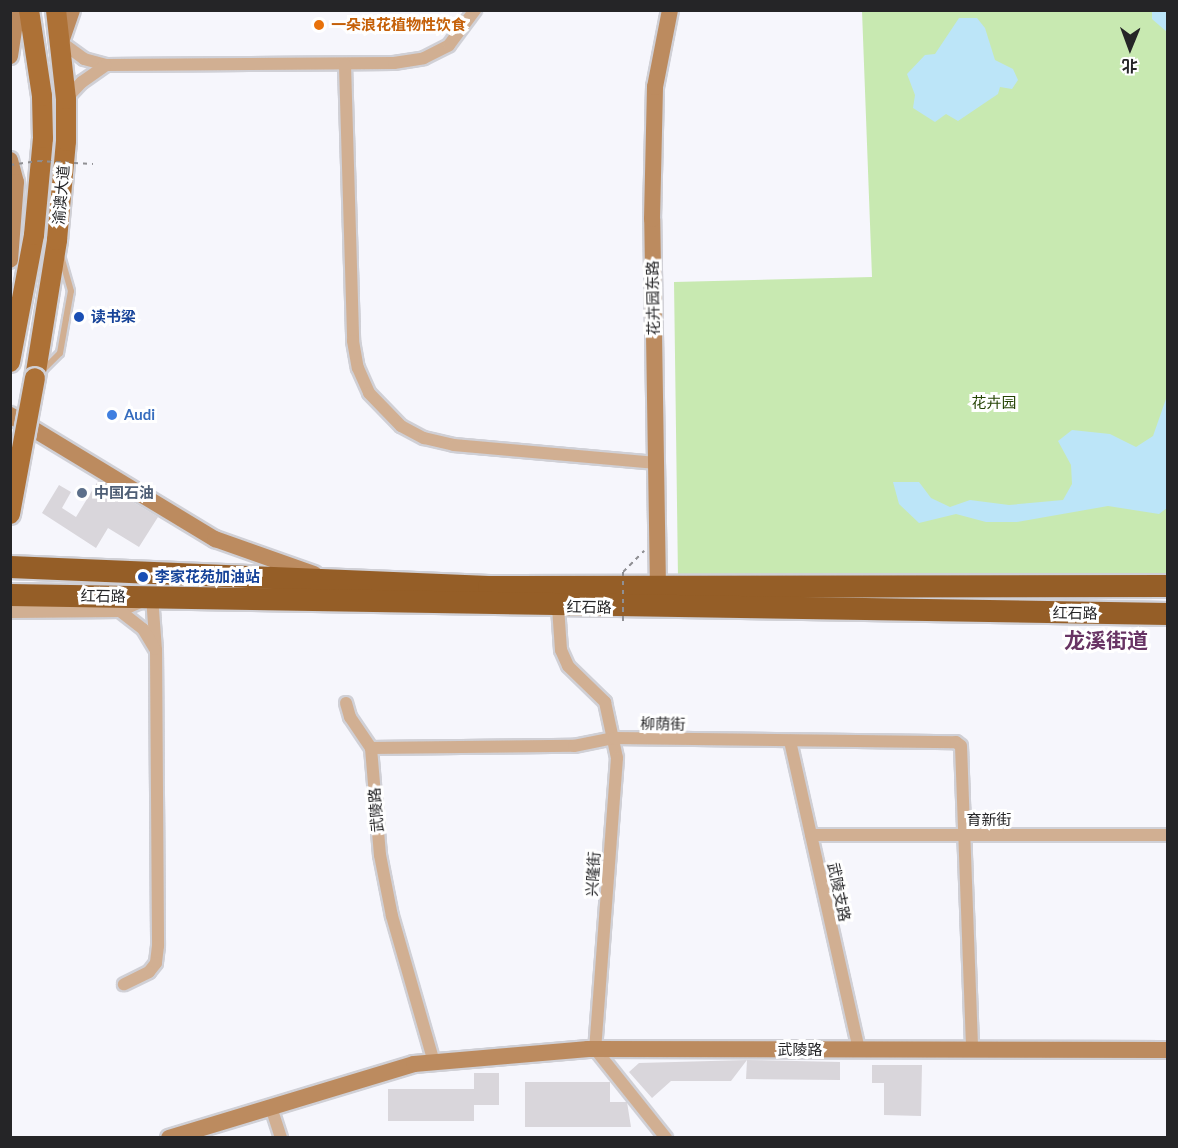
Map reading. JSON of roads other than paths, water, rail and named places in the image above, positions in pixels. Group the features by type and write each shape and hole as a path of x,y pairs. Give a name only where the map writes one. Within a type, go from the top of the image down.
{"highway":[{"name":"红石路","path":"10,567 489,587 1167,586"},
{"name":"红石路","path":"10,595 558,607 1167,614"}],"main road":[{"name":"渝澳大道","path":"10,514 57,240 66,99 56,10"},
{"name":"渝澳大道","path":"10,362 34,235 43,138 42,96 18,17"}],"street":[{"path":"72,10 61,42 84,59 106,65 345,65 424,58 449,45 476,10"},
{"name":"花卉园东路","path":"658,588 652,219 655,87 670,10"},
{"path":"10,56 18,17"},
{"path":"66,99 81,82 106,65"},
{"path":"345,65 353,341 358,368 369,393 401,426 424,438 454,445 656,463"},
{"path":"10,160 16,182 10,260"},
{"name":"红石路","path":"10,415 215,538 335,580"},
{"path":"10,612 120,610 152,597 156,650 158,946 156,963 149,972 124,984"},
{"name":"兴隆街","path":"558,607 561,650 568,666 605,702 617,758 595,1049"},
{"path":"120,610 142,629 156,650"},
{"name":"武陵路","path":"346,702 350,717 371,748 380,855 392,916 434,1062"},
{"name":"柳荫街","path":"371,748 574,746 614,738 956,742 961,746 962,835"},
{"name":"武陵支路","path":"790,741 859,1050"},
{"name":"育新街","path":"811,835 1167,835"},
{"path":"962,835 972,1050"},
{"path":"595,1049 666,1137"},
{"name":"武陵路","path":"169,1137 414,1064 434,1062 595,1049 1167,1050"},
{"path":"271,1107 281,1137"}],"water":[{"path":"1152,11 1167,11 1167,32 1152,19"},
{"path":"959,18 977,18 985,28 995,60 1013,69 1018,80 1012,89 1000,87 998,94 958,121 946,114 935,122 913,108 915,95 907,74 925,55 935,54"},
{"path":"1167,396 1167,508 1159,514 1108,506 1017,522 986,522 956,514 919,523 899,504 893,482 919,482 931,498 950,507 970,500 1009,505 1063,500 1072,484 1071,465 1058,441 1072,430 1110,434 1136,447 1153,436"}],"place":[{"name":"一朵浪花植物性饮食","path":"319,25"},
{"name":"读书梁","path":"79,317"},
{"name":"Audi","path":"112,415"},
{"name":"中国石油","path":"82,493"},
{"name":"李家花苑加油站","path":"143,577"}],"district":[{"name":"龙溪街道","path":"1106,640"}],"park label":[{"name":"花卉园","path":"994,403"}]}
